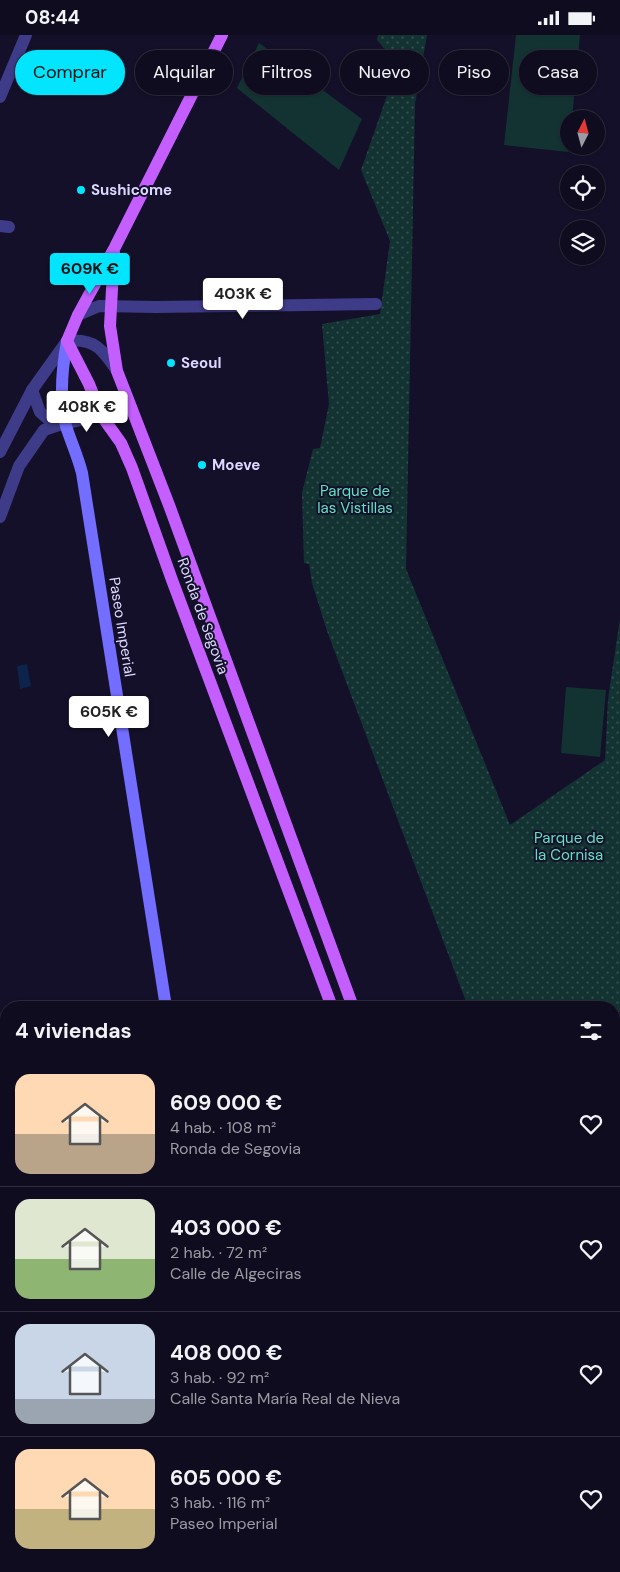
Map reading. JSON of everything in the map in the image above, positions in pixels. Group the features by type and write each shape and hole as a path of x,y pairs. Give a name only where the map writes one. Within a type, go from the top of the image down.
{"main road":[{"name":"Ronda de Segovia","path":"222,35 115,247 78,315 67,341 101,415 121,443 132,468 330,1001"},
{"name":"Ronda de Segovia","path":"115,247 110,326 117,371 169,505 351,1001"},
{"name":"Paseo Imperial","path":"67,341 61,425 80,464 165,1001"}],"street":[{"path":"0,97 26,35"},
{"path":"78,315 99,306 376,304"},
{"path":"0,452 32,390 67,341 81,340 92,343 106,355 117,371"},
{"path":"32,390 40,412 61,425"},
{"path":"0,517 18,466 44,430 101,415"}],"green space":[{"name":"Parque de las Vistillas","path":"378,35 427,35 424,50 386,50 377,40"},
{"path":"516,35 580,35 579,50 519,50 519,95 574,95 573,110 560,110 560,151 504,145"},
{"path":"259,43 268,50 256,50"},
{"path":"243,76 243,93 237,88"},
{"path":"246,95 329,95 362,119 339,170"},
{"name":"Parque de las Vistillas","path":"387,95 417,95 406,569 510,825 605,760 608,699 620,619 620,1001 466,1001 327,631 312,583 309,564 304,563 302,493 313,449 320,448 329,404 322,324 380,314 390,241 361,170"},
{"path":"566,687 606,690 600,757 561,753"}],"water":[{"path":"27,664 31,686 20,689 17,666"}],"place":[{"name":"Sushicome","path":"81,190"},
{"name":"Seoul","path":"171,363"},
{"name":"Moeve","path":"202,465"}],"park label":[{"name":"Parque de la Cornisa","path":"569,846"}]}
